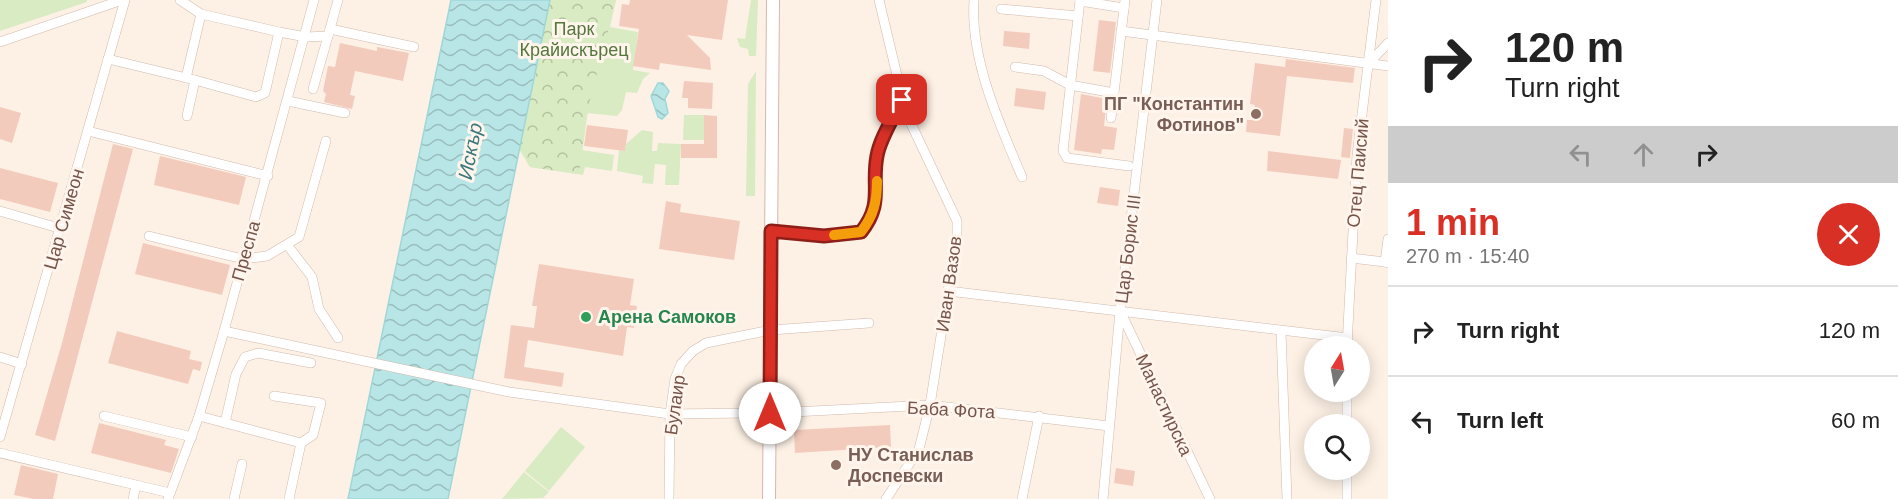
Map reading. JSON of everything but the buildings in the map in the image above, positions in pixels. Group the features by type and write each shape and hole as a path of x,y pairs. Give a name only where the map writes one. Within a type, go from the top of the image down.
{"main road":[{"path":"769,499 773,0"}],"street":[{"path":"0,42 124,0"},
{"name":"Цар Симеон","path":"0,437 62,229 124,0"},
{"path":"180,0 201,14 279,32 306,37 329,33 414,48"},
{"name":"Преспа","path":"169,496 199,416 224,331 306,37 314,0"},
{"path":"313,89 338,0"},
{"name":"Иван Вазов","path":"879,0 902,100 957,221 957,235 930,405 919,448 886,499"},
{"path":"974,0 973,20 981,63 1006,140 1022,177"},
{"name":"Цар Борис III","path":"1103,499 1120,311 1157,0"},
{"name":"Отец Паисий","path":"1347,336 1358,155 1376,0"},
{"path":"1111,118 1125,4 1080,1 1063,151 1067,158 1129,166"},
{"path":"1001,9 1078,16"},
{"path":"187,116 190,79 201,14"},
{"path":"1121,31 1388,66"},
{"path":"108,59 256,97 265,93 279,32"},
{"path":"1368,64 1388,43"},
{"path":"1015,67 1044,71 1070,85 1114,93"},
{"path":"771,231 824,236 861,232 870,220 877,202 877,155 902,100"},
{"path":"288,101 345,113"},
{"path":"88,131 267,176"},
{"path":"149,236 243,259 267,255 288,246 300,237 326,141"},
{"path":"0,211 62,229"},
{"path":"1351,258 1387,263 1388,239"},
{"path":"288,246 312,277 319,309 338,338"},
{"path":"948,291 1311,336"},
{"name":"Манастирска","path":"1120,311 1210,499"},
{"name":"Булаир","path":"669,499 670,414 675,379 681,364 693,351 706,343 771,330 869,323"},
{"path":"224,331 471,385 670,414 748,413"},
{"path":"1281,331 1287,499"},
{"path":"225,423 236,374 245,357 258,353 311,363"},
{"path":"0,357 22,364"},
{"path":"274,396 321,403 313,435 301,443 289,499"},
{"name":"Баба Фота","path":"793,412 930,405 1109,426"},
{"path":"104,416 192,437"},
{"path":"199,416 301,443"},
{"path":"1022,499 1038,416"},
{"path":"0,453 169,496"},
{"path":"234,499 242,464"},
{"path":"1347,480 1347,499"},
{"path":"132,499 136,486"}],"green space":[{"path":"0,0 87,0 87,2 0,31"},
{"name":"Парк Крайискърец","path":"550,0 616,0 589,104 579,174 530,167 519,149"},
{"path":"612,0 616,0 610,27 638,32 633,70 650,73 643,79 637,93 626,92 622,110 617,116 587,113 582,150 614,155 612,171 585,167 583,175 530,167 526,161 531,142"},
{"path":"751,0 758,0 756,56 749,56 748,49 740,47 737,38 745,39"},
{"path":"756,71 755,196 746,196 748,84"},
{"path":"684,115 704,115 704,140 683,140"},
{"path":"642,130 653,132 652,151 657,151 658,143 681,144 679,185 665,185 666,165 655,164 653,184 642,183 643,176 617,171 619,150 625,151 626,144"},
{"path":"561,427 585,447 549,491 525,471"},
{"path":"524,472 549,492 543,498 502,499"}],"water":[{"name":"Искър","path":"451,0 550,0 448,499 348,499"},
{"path":"658,83 663,83 669,91 665,99 668,113 662,119 658,117 651,96"}],"slow traffic":[{"path":"834,235 861,232 870,220 877,202 877,181"}],"place":[{"name":"ПГ \"Константин Фотинов\"","path":"1256,114"},
{"name":"Арена Самоков","path":"586,317"},
{"name":"НУ Станислав Доспевски","path":"836,465"}],"route":[{"path":"770,413 771,231 824,236 861,232 870,220 877,202 877,155 902,100"}]}
